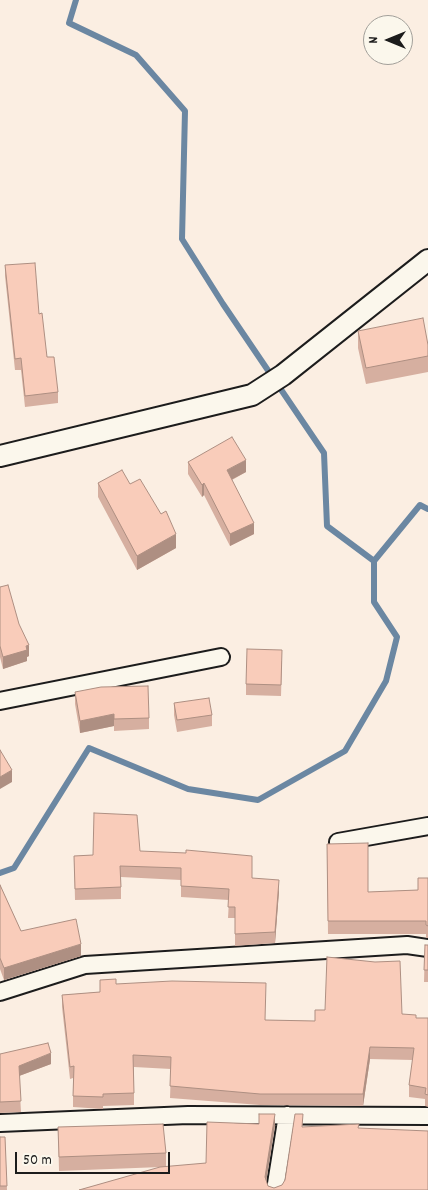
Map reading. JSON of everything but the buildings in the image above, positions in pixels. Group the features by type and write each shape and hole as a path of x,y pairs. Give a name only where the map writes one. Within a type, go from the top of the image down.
{"street":[{"path":"0,456 252,395 283,375 428,260"},
{"path":"0,702 222,657"},
{"path":"338,842 428,826"},
{"path":"0,992 85,965 407,945 428,948"},
{"path":"0,1123 188,1115 428,1116"},
{"path":"275,1190 287,1115"}],"waterway":[{"path":"76,0 69,23 136,55 185,111 182,239 223,304 324,453 327,526 374,561"},
{"path":"0,873 14,868 89,748 188,789 258,800 345,751 386,681 397,637 374,602 374,561 420,505 428,509"}]}
